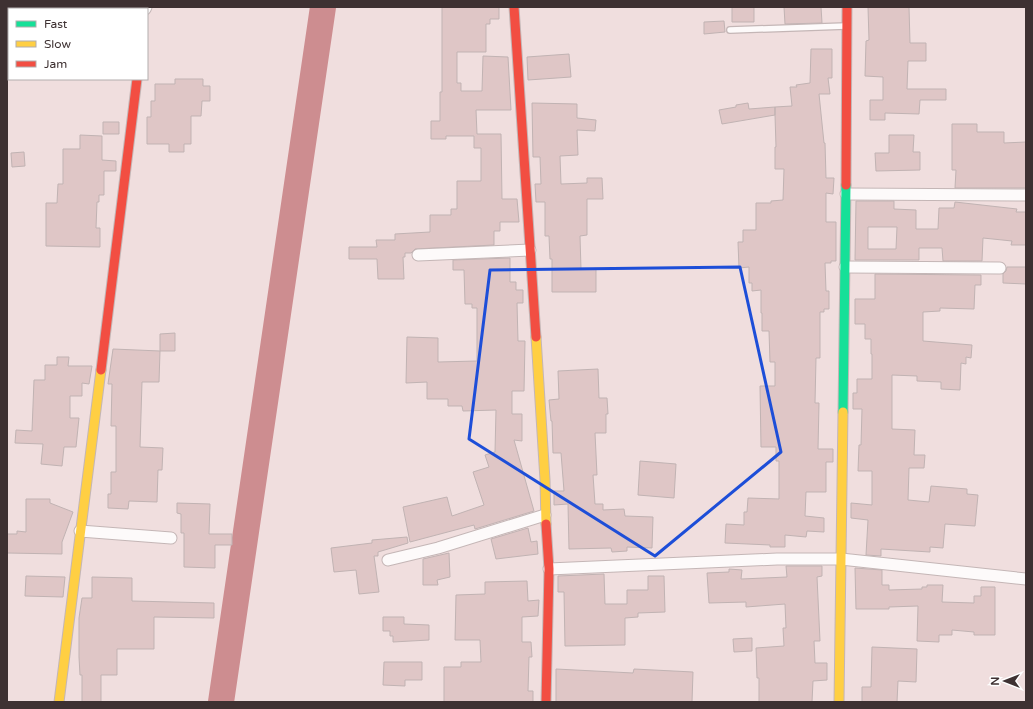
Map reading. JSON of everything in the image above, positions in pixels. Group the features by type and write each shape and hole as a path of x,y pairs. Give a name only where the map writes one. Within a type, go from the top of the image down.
{"street":[{"path":"514,7 545,480 545,515 549,569 546,702"},
{"path":"839,702 847,7"},
{"path":"59,702 137,80"},
{"path":"846,194 1026,196"},
{"path":"418,255 530,250"},
{"path":"845,267 1000,268"},
{"path":"388,560 438,548 545,515"},
{"path":"80,532 171,538"},
{"path":"549,569 777,559 841,559 1026,579"}],"lane":[{"path":"730,30 847,26"}],"highlighted area":[{"path":"740,267 781,452 655,556 469,439 490,270"}],"building":[{"path":"442,7 499,7 499,19 490,19 490,24 486,24 486,52 457,52 457,83 461,83 461,91 482,91 483,56 508,57 511,110 476,110 477,134 501,134 502,199 517,199 519,222 500,222 500,231 494,231 494,245 415,249 411,253 405,253 405,257 403,257 404,279 378,279 377,259 349,259 349,247 377,247 376,240 395,240 395,234 430,232 430,215 451,215 451,209 457,209 457,181 481,181 481,148 474,148 474,136 446,136 446,139 431,139 431,121 440,121 440,92 442,92"},
{"path":"732,7 754,7 754,22 732,22"},
{"path":"784,7 821,7 822,23 785,24"},
{"path":"868,7 909,7 910,43 926,43 926,61 908,61 907,89 946,89 946,100 920,100 919,114 885,113 885,120 870,120 870,100 883,100 883,77 865,76 866,41 869,40"},
{"path":"724,21 725,32 704,34 704,22"},
{"path":"811,49 832,49 832,78 828,78 830,94 819,94 825,143 826,178 834,178 833,194 826,193 826,222 836,222 836,261 825,263 826,291 829,291 829,309 824,309 824,312 820,312 820,358 816,358 815,403 819,403 818,449 833,449 833,462 826,462 826,492 806,492 805,516 824,518 824,532 807,531 806,537 785,535 785,547 725,543 726,524 744,525 744,512 747,512 748,498 779,499 779,461 776,461 776,447 761,447 760,386 775,386 775,362 770,362 769,331 762,331 761,290 752,291 752,283 749,283 749,267 739,268 738,242 743,242 743,230 756,230 756,203 771,203 771,201 783,200 784,169 775,169 775,115 722,124 719,110 748,103 749,109 792,106 790,87 797,87 796,85 810,83"},
{"path":"569,54 571,77 528,80 527,57"},
{"path":"175,79 203,79 203,86 210,86 210,101 202,101 201,116 191,116 191,144 184,144 184,152 169,152 169,144 147,144 147,117 151,117 151,101 155,101 155,84 175,84"},
{"path":"532,103 577,104 577,118 596,120 595,131 577,130 578,155 560,156 561,184 587,183 587,178 602,178 603,199 587,199 587,235 580,236 581,269 596,269 596,292 552,292 552,259 550,259 549,236 545,236 545,202 536,202 535,184 541,184 540,157 533,157"},
{"path":"103,122 119,122 119,134 103,134"},
{"path":"952,124 977,124 977,132 1004,132 1004,143 1026,142 1026,188 955,188 956,170 952,170"},
{"path":"80,135 102,136 102,160 116,161 116,171 104,171 104,195 99,195 99,202 97,202 96,228 100,228 100,247 46,246 46,203 57,203 58,184 63,184 63,149 80,149"},
{"path":"889,135 914,135 913,152 920,152 920,170 876,171 875,153 889,153"},
{"path":"24,152 25,166 12,167 11,153"},
{"path":"856,201 894,201 894,209 916,210 916,229 938,229 939,208 954,208 955,202 1017,209 1016,212 1026,212 1026,245 1011,245 1012,241 983,238 982,261 943,261 942,248 919,248 919,260 855,260","holes":["868,227 897,227 896,249 868,249"]},
{"path":"510,258 510,282 516,282 516,290 523,290 523,303 517,303 518,341 525,341 524,391 512,391 512,414 522,414 522,441 514,440 534,511 475,529 474,525 410,542 403,507 447,497 452,516 484,505 473,472 489,467 485,455 495,452 496,410 463,411 462,406 448,406 448,399 427,399 427,382 406,383 407,337 438,338 438,362 477,361 477,308 472,308 472,304 465,304 464,270 453,270 453,260"},
{"path":"1007,267 1026,267 1026,284 1003,283 1003,274"},
{"path":"875,274 981,275 981,285 975,285 974,309 940,308 940,311 923,312 923,341 972,345 971,358 966,357 966,364 961,363 960,390 941,389 941,382 917,381 917,376 892,375 892,429 915,430 914,455 925,455 924,468 909,468 908,500 929,502 931,486 967,489 967,494 978,495 975,526 945,524 943,548 930,547 930,552 881,549 881,556 866,555 868,520 851,518 851,503 872,505 872,471 858,471 859,445 861,445 862,409 853,409 853,393 857,393 857,379 872,379 871,339 865,339 865,324 855,324 855,299 875,299"},
{"path":"175,333 175,351 160,351 160,334"},
{"path":"113,349 160,351 159,382 142,382 140,447 163,448 162,470 158,470 157,502 129,501 128,509 108,508 108,494 111,494 111,472 116,472 116,426 111,426 112,384 108,384"},
{"path":"57,357 69,357 68,366 92,366 89,384 82,383 82,396 70,396 70,418 79,418 76,447 64,447 62,466 41,464 43,444 15,443 16,430 32,431 34,380 45,380 45,365 57,365"},
{"path":"598,369 599,398 607,398 608,414 606,414 606,433 595,433 597,475 593,475 595,504 603,504 603,510 624,509 625,516 653,517 652,548 627,547 627,551 612,552 611,548 569,549 568,504 554,505 554,491 564,491 561,453 553,453 552,421 549,400 559,399 558,371"},
{"path":"640,461 676,464 674,498 638,495"},
{"path":"26,499 50,499 50,503 73,512 62,542 62,554 7,553 7,534 17,534 17,531 26,532"},
{"path":"177,503 210,504 209,534 232,534 232,545 215,545 215,568 184,567 184,533 181,533 181,514 177,513"},
{"path":"528,528 531,542 537,541 538,554 496,559 491,539"},
{"path":"407,537 408,543 378,552 378,556 374,556 379,592 359,594 356,570 334,572 331,548 372,543 372,540"},
{"path":"449,553 450,577 437,580 438,585 423,585 423,559"},
{"path":"786,566 822,566 822,576 817,577 820,641 814,641 815,663 827,663 827,680 813,681 812,702 759,702 759,678 757,678 756,648 784,646 783,628 786,628 785,604 746,607 746,602 709,603 707,573 729,572 729,569 742,570 741,579 787,577"},
{"path":"855,568 882,570 882,585 889,585 889,590 922,589 922,587 927,587 927,585 943,585 942,602 974,603 974,596 981,596 981,587 995,587 995,635 974,635 974,632 952,630 952,635 939,635 939,642 917,641 918,606 889,607 889,609 856,609"},
{"path":"604,574 605,604 627,604 627,590 648,590 648,576 664,576 665,612 638,613 638,617 625,618 625,645 565,646 564,592 558,592 558,576"},
{"path":"26,576 65,577 63,597 25,596"},
{"path":"92,577 132,578 132,601 214,603 214,618 154,617 154,649 117,649 117,675 101,675 101,702 82,702 82,675 80,675 79,657 79,618 82,598 92,598"},
{"path":"527,581 528,601 539,600 538,616 522,617 522,642 531,642 532,657 529,657 528,691 533,691 533,702 444,702 444,667 461,667 461,662 481,662 480,640 455,640 456,595 485,594 485,582"},
{"path":"383,617 404,617 404,624 429,625 429,640 393,642 393,636 390,636 390,631 383,631"},
{"path":"752,638 752,651 734,652 733,639"},
{"path":"872,647 917,649 916,682 898,681 897,702 862,702 862,687 871,687"},
{"path":"384,662 422,662 422,680 405,680 405,686 383,685"},
{"path":"556,669 633,673 634,669 693,672 692,702 556,702"}],"waterway":[{"path":"221,702 323,7"}],"traffic: fast":[{"path":"843,412 846,185"}],"traffic: slow":[{"path":"536,337 545,480 546,524"},
{"path":"59,702 101,370"},
{"path":"839,702 843,412"}],"traffic: jam":[{"path":"514,7 536,337"},
{"path":"846,185 847,7"},
{"path":"101,370 137,80"},
{"path":"546,524 549,569 546,702"}]}
